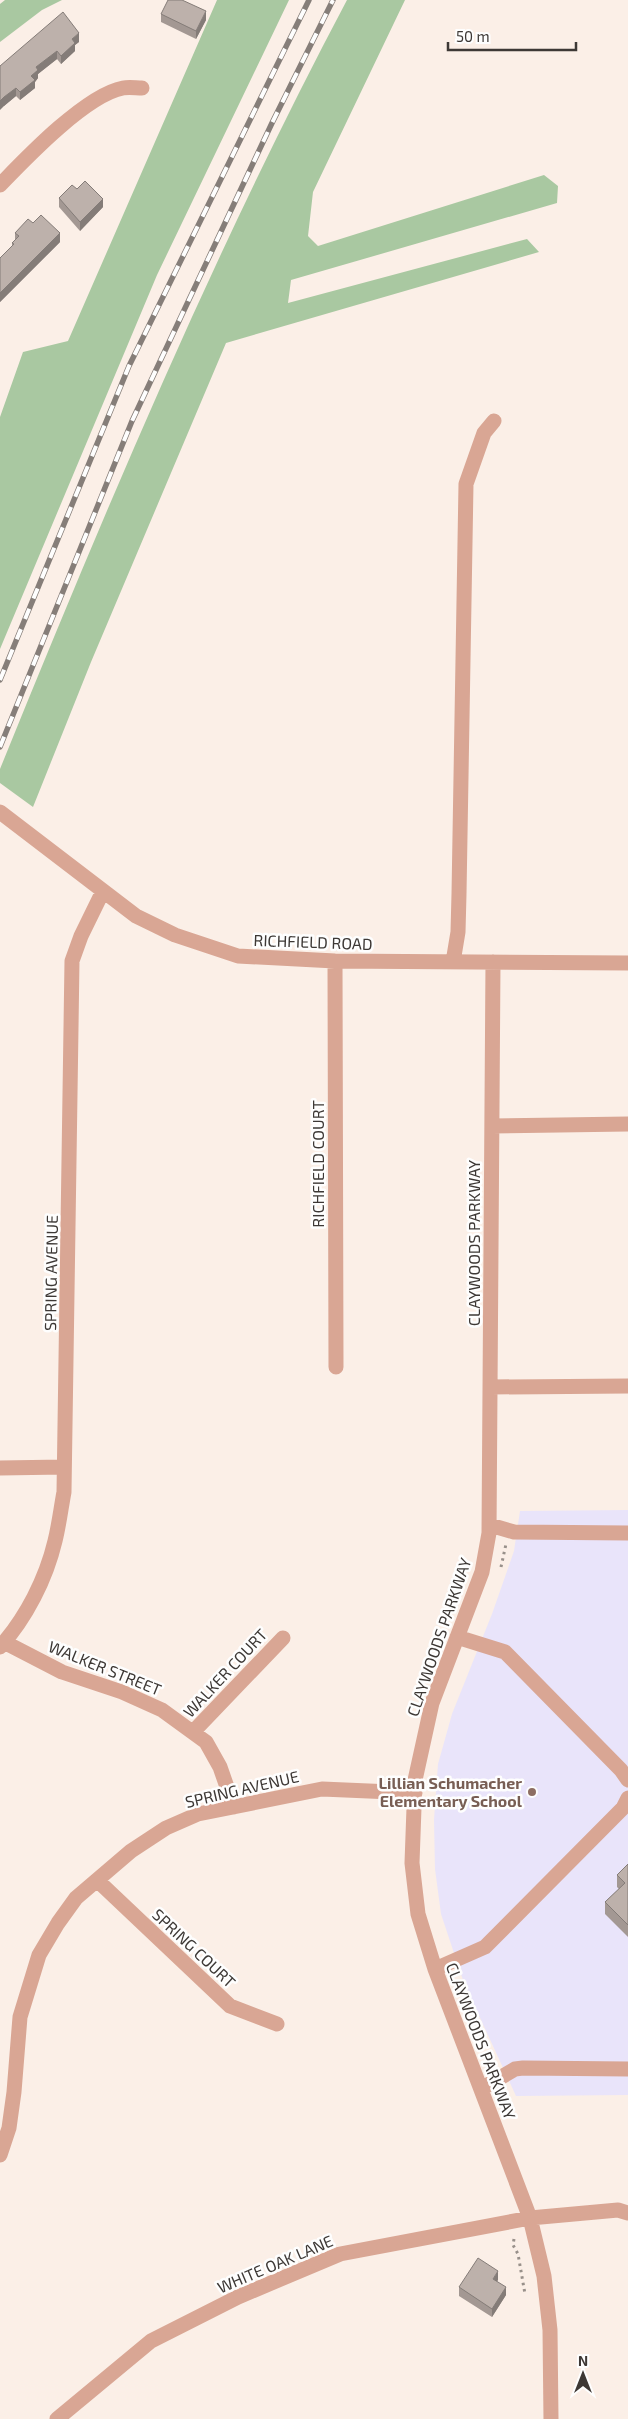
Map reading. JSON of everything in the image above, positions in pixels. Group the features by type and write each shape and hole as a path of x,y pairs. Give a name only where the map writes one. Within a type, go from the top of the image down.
{"street":[{"path":"0,185 54,133 92,102 121,88 142,88"},
{"path":"453,962 458,932 466,484 484,433 494,422"},
{"name":"RICHFIELD ROAD","path":"0,812 136,916 203,946 238,956 335,961 628,963"},
{"name":"SPRING AVENUE","path":"2,1644 38,1590 55,1542 64,1492 72,961 81,936 103,892"},
{"name":"RICHFIELD COURT","path":"335,961 336,1367"},
{"name":"CLAYWOODS PARKWAY","path":"493,962 490,1525 482,1572 432,1703 415,1780 412,1863 418,1914 435,1969 530,2218 544,2276 550,2330 551,2419"},
{"path":"492,1126 628,1124"},
{"path":"491,1387 628,1386"},
{"path":"0,1468 64,1467"},
{"path":"490,1525 514,1532 628,1533"},
{"path":"457,1637 505,1652 616,1765 628,1780"},
{"name":"WALKER COURT","path":"193,1732 283,1638"},
{"name":"WALKER STREET","path":"2,1644 62,1672 122,1692 162,1710 206,1742 220,1767 234,1807"},
{"name":"SPRING AVENUE","path":"0,2155 9,2128 20,2017 39,1955 76,1898 98,1881 130,1851 166,1828 198,1814 322,1789 415,1794"},
{"path":"435,1969 485,1947 622,1808 628,1798"},
{"name":"SPRING COURT","path":"98,1881 230,2006 277,2024"},
{"path":"480,2089 515,2069 628,2069"},
{"name":"WHITE OAK LANE","path":"57,2419 151,2341 238,2297 340,2254 530,2218 618,2210 628,2213"}],"path":[{"path":"514,2239 513,2245 518,2254 525,2294"}],"shaded area":[{"name":"Lillian Schumacher Elementary School","path":"628,1510 628,2095 516,2096 464,1983 441,1914 435,1869 434,1820 438,1764 452,1714 492,1614 514,1551 520,1511"}],"green space":[{"path":"5,0 62,0 42,10 0,42 0,4"},
{"path":"217,0 289,0 157,275 0,649 0,417 23,352 68,341"},
{"path":"347,0 405,0 313,192 308,236 318,246 544,175 558,186 557,203 291,280 288,303 527,239 539,252 226,343 91,662 33,807 0,783 0,769 80,574 207,284 252,188"}],"building":[{"path":"168,0 182,0 206,11 196,31 161,14"},
{"path":"63,12 79,33 72,39 75,43 61,56 57,51 36,67 38,70 31,76 35,80 20,92 16,88 0,101 0,66"},
{"path":"85,181 103,199 80,222 59,198 72,185 77,189"},
{"path":"41,215 60,233 0,293 0,258 14,244 12,243 19,236 15,233 28,219 33,223"},
{"path":"628,1864 628,1925 605,1902 625,1883 617,1875"},
{"path":"478,2258 498,2271 493,2279 506,2287 492,2309 459,2287"}],"railway":[{"path":"0,680 129,366 309,0"},
{"path":"0,747 132,421 272,123 333,0"}],"place":[{"name":"Lillian Schumacher Elementary School","path":"532,1792"}]}
